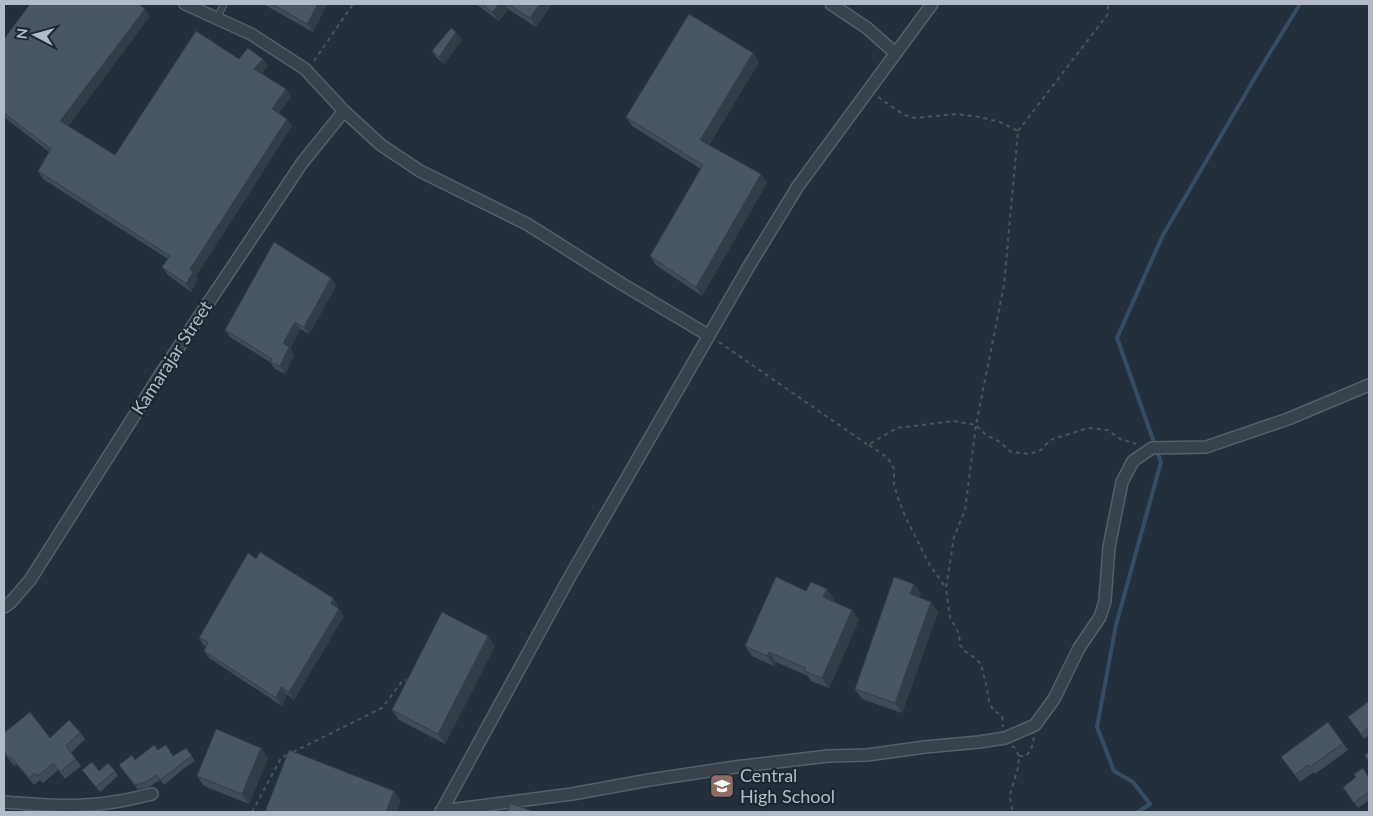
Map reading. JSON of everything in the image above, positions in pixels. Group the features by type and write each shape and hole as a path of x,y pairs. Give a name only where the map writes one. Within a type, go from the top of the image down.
{"street":[{"path":"185,4 252,34 284,54 308,72 344,111 381,145 420,171 527,224 708,335"},
{"path":"831,4 867,28 895,53"},
{"path":"441,812 568,580 708,335 798,186 932,4"},
{"name":"Kamarajar Street","path":"4,607 11,602 30,580 158,379 296,171 344,111"},
{"path":"441,812 572,794 735,767 828,756 867,755 1005,738 1035,725 1054,699 1079,648 1100,617 1105,601 1109,547 1122,482 1133,461 1152,448 1206,447 1288,419 1369,385"},
{"path":"4,802 88,805 152,794"}],"lane":[{"path":"217,18 224,4"}],"path":[{"path":"308,72 354,4"},
{"path":"1013,812 1010,798 1018,768 1019,756 1015,748 1005,738 1002,716 993,710 988,701 981,664 960,645 958,634 950,617 946,588 954,537 965,510 976,425 1004,285 1018,131 1108,14 1108,4"},
{"path":"868,90 904,116 915,118 956,114 979,117 1000,122 1018,131"},
{"path":"708,335 888,458 894,469 894,484 905,516 929,564 946,588"},
{"path":"868,445 897,428 954,421 976,425 986,435 1000,442 1011,452 1030,454 1041,450 1050,440 1088,428 1108,430 1120,439 1152,448"},
{"path":"252,812 281,758 382,708 404,680 412,682"},
{"path":"1019,756 1026,756 1031,750 1035,725"}],"building":[{"path":"30,4 139,4 145,9 60,121 115,155 196,31 239,59 248,48 263,59 254,69 286,89 272,109 287,119 190,269 193,272 186,284 162,267 170,256 38,171 51,149 4,113 4,39"},
{"path":"272,4 318,4 307,24"},
{"path":"482,4 499,4 492,12"},
{"path":"508,4 540,4 530,18"},
{"path":"689,14 753,53 700,140 761,174 696,287 650,256 703,165 626,117"},
{"path":"451,28 456,32 439,57 432,51"},
{"path":"274,242 331,278 304,327 295,322 283,343 289,347 280,366 270,362 272,359 225,330"},
{"path":"260,552 333,598 331,604 339,609 289,692 281,687 276,698 204,651 208,642 199,638 248,553 256,559"},
{"path":"776,577 806,591 811,582 827,589 823,597 852,610 822,678 804,671 806,668 769,652 767,656 745,646"},
{"path":"894,577 914,584 910,594 931,602 895,703 855,689"},
{"path":"442,612 488,636 438,734 392,710"},
{"path":"1369,701 1369,727 1361,734 1348,717"},
{"path":"30,712 50,738 69,720 80,732 66,746 76,759 60,772 53,763 38,776 35,773 29,778 11,757 9,758 4,752 4,733"},
{"path":"1328,722 1343,743 1310,767 1308,765 1295,775 1281,757"},
{"path":"216,729 261,748 242,794 197,776"},
{"path":"154,745 158,750 166,745 173,756 186,748 192,756 160,780 157,775 146,782 135,785 119,765 132,755 135,760"},
{"path":"289,750 394,791 386,812 265,812"},
{"path":"1369,752 1369,762 1365,755"},
{"path":"92,762 99,771 108,763 115,771 96,787 82,770"},
{"path":"1363,768 1369,778 1369,796 1367,793 1354,803 1343,787 1356,777 1354,774"},
{"path":"510,803 535,812 507,812"}],"waterway":[{"path":"1138,812 1150,804 1133,782 1114,771 1097,727 1116,625 1161,462 1117,338 1163,235 1300,4"}],"place":[{"name":"Central High School","path":"722,786"}]}
